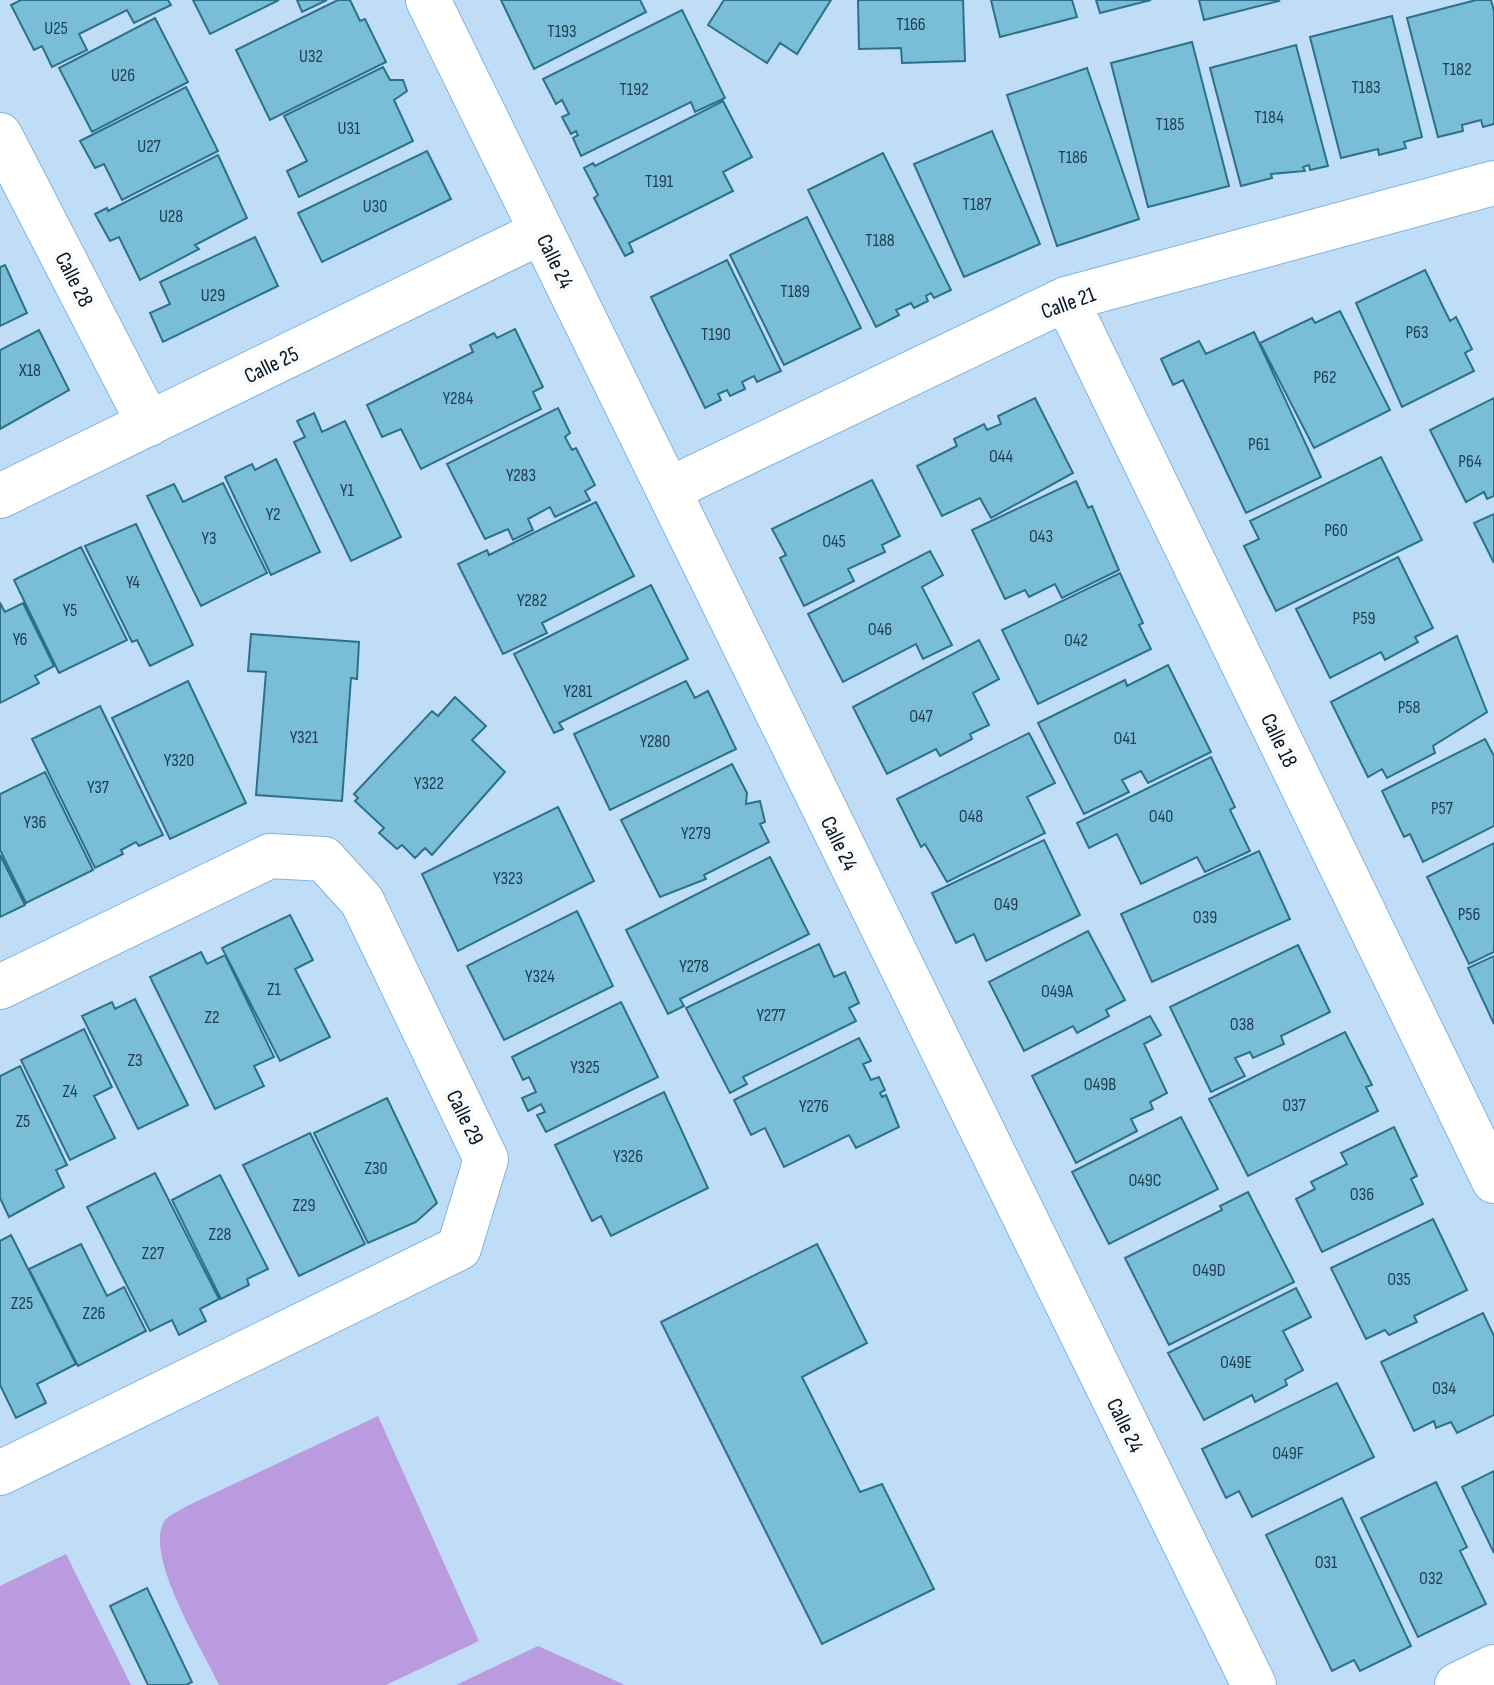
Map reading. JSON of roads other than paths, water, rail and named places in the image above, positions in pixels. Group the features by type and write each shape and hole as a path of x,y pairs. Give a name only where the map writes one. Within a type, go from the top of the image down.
{"street":[{"name":"Calle 24","path":"428,0 1254,1685"},
{"name":"Calle 28","path":"0,135 149,424"},
{"name":"Calle 21","path":"668,490 1066,299 1494,183"},
{"name":"Calle 25","path":"0,496 541,232"},
{"name":"Calle 18","path":"1066,299 1494,1181"},
{"name":"Calle 29","path":"0,987 270,856 324,859 362,901 486,1159 459,1248 0,1473"},
{"path":"1457,1685 1494,1667"}]}
